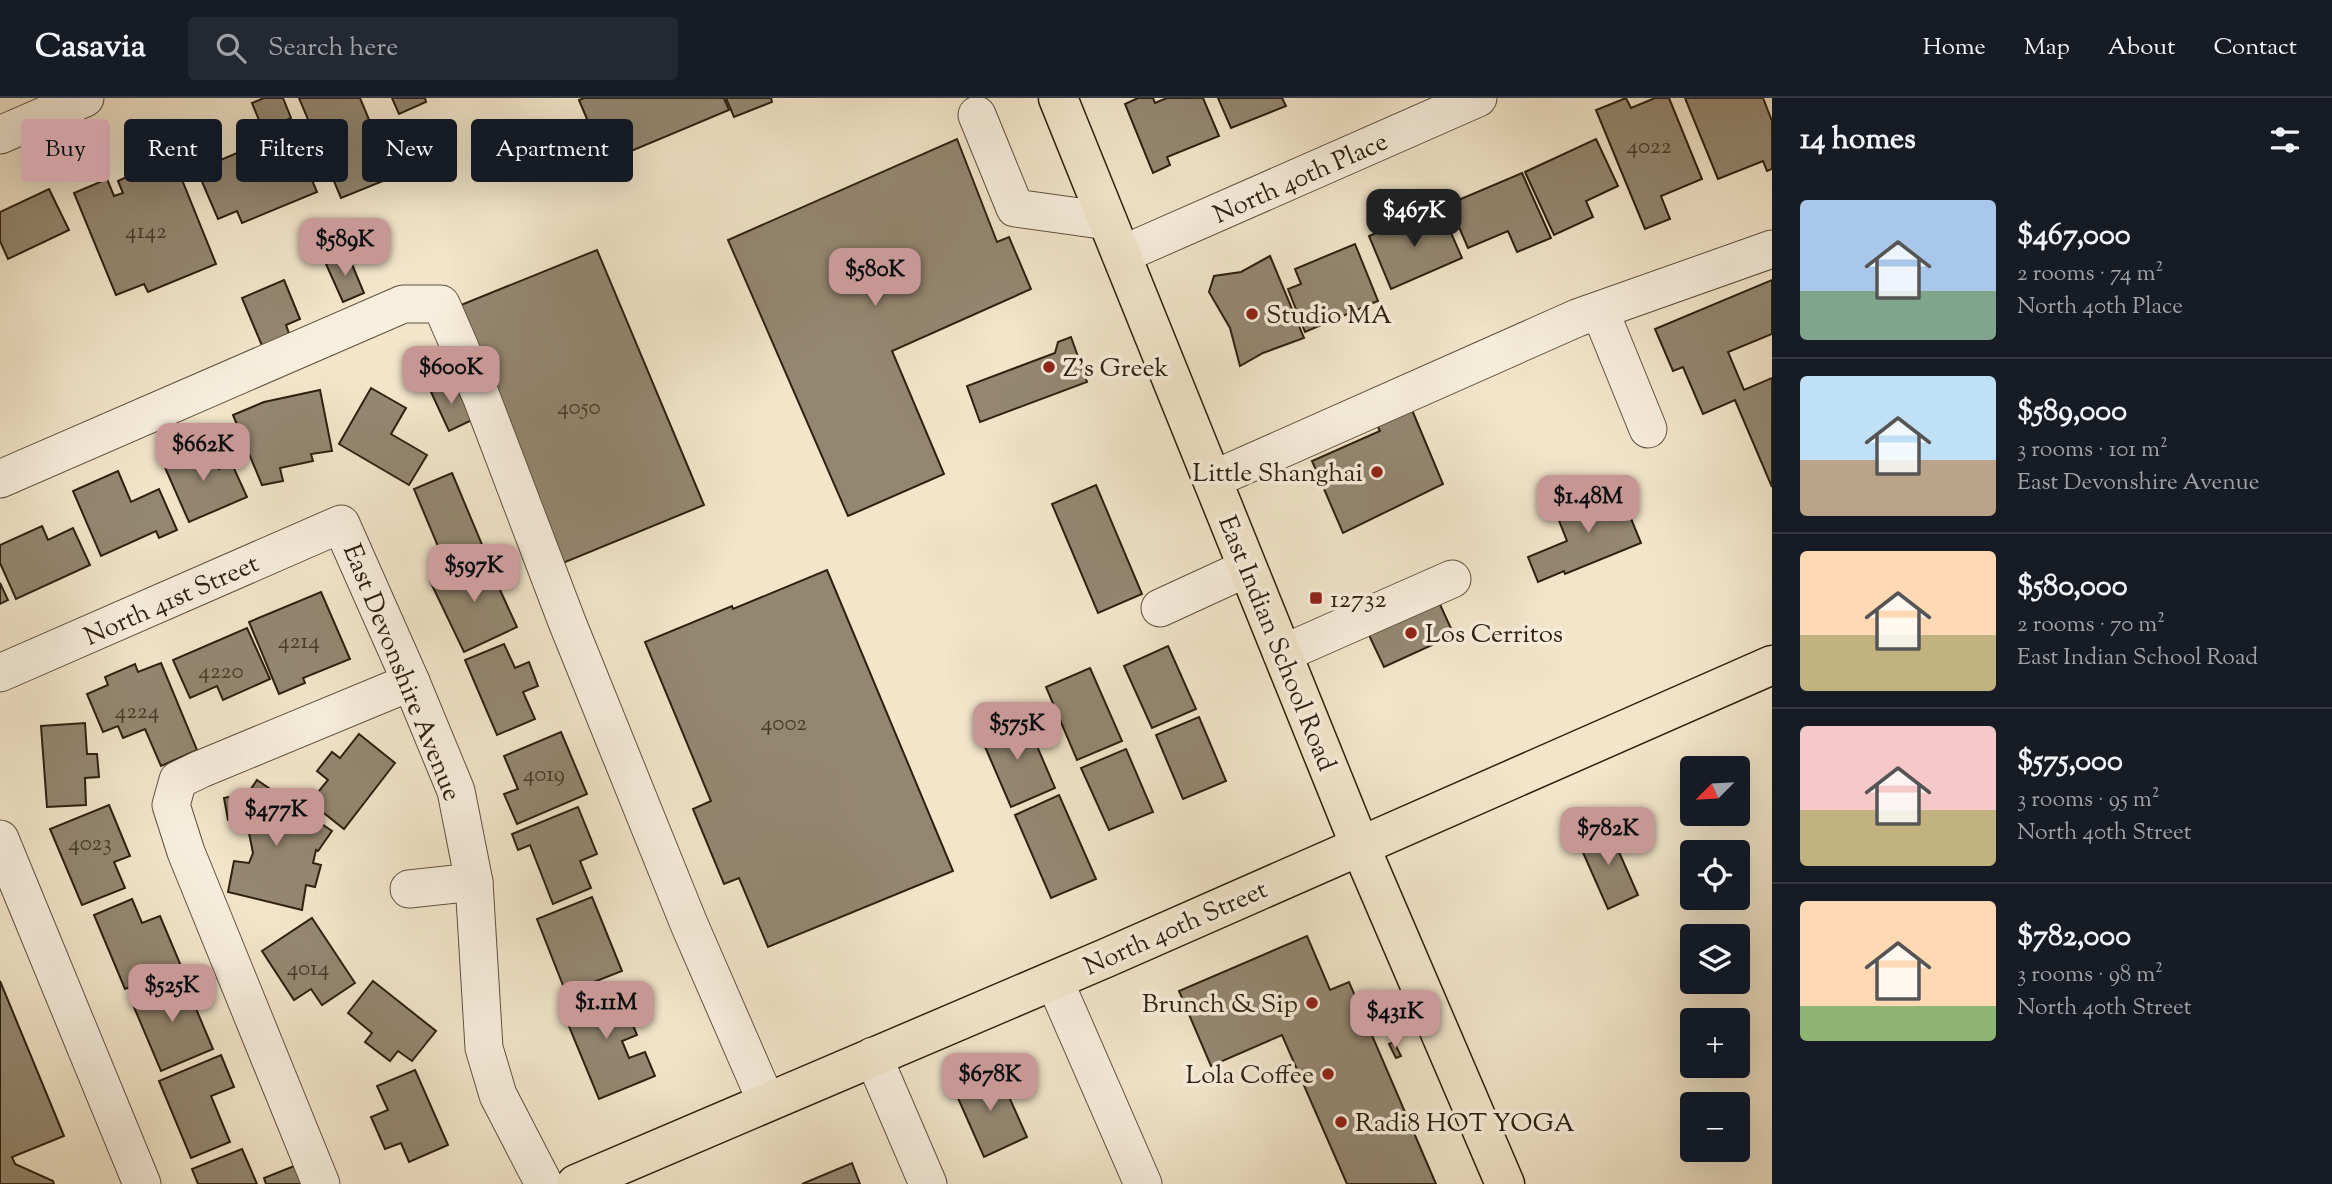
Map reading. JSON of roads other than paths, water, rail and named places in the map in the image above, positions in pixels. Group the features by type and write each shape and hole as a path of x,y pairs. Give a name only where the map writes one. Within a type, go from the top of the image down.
{"main road":[{"name":"East Indian School Road","path":"1058,98 1360,846 1505,1184"},
{"name":"North 40th Street","path":"576,1184 1054,980 1772,665"}],"street":[{"path":"0,135 85,98"},
{"name":"North 40th Place","path":"1114,238 1478,98"},
{"path":"977,115 1015,208 1114,238"},
{"path":"1212,480 1577,318 1772,249"},
{"path":"0,479 403,304 441,304 481,396 694,936 766,1101"},
{"path":"1600,310 1648,429"},
{"name":"North 41st Street","path":"0,673 341,524"},
{"name":"East Devonshire Avenue","path":"341,524 456,791 474,882 484,1048 498,1095 544,1184"},
{"path":"1160,608 1247,568"},
{"path":"1282,654 1452,579"},
{"path":"321,1184 186,852 171,805 178,780 213,763 411,682"},
{"path":"0,838 142,1184"},
{"path":"408,889 474,882"},
{"path":"1054,980 1143,1184"},
{"path":"873,1056 928,1184"}],"place":[{"name":"Studio MA","path":"1252,314"},
{"name":"Z's Greek","path":"1049,367"},
{"name":"Little Shanghai","path":"1377,472"},
{"name":"12732","path":"1316,598"},
{"name":"Los Cerritos","path":"1411,633"},
{"name":"Brunch & Sip","path":"1312,1003"},
{"name":"Lola Coffee","path":"1328,1074"},
{"name":"Radi8 HOT YOGA","path":"1341,1122"}]}
